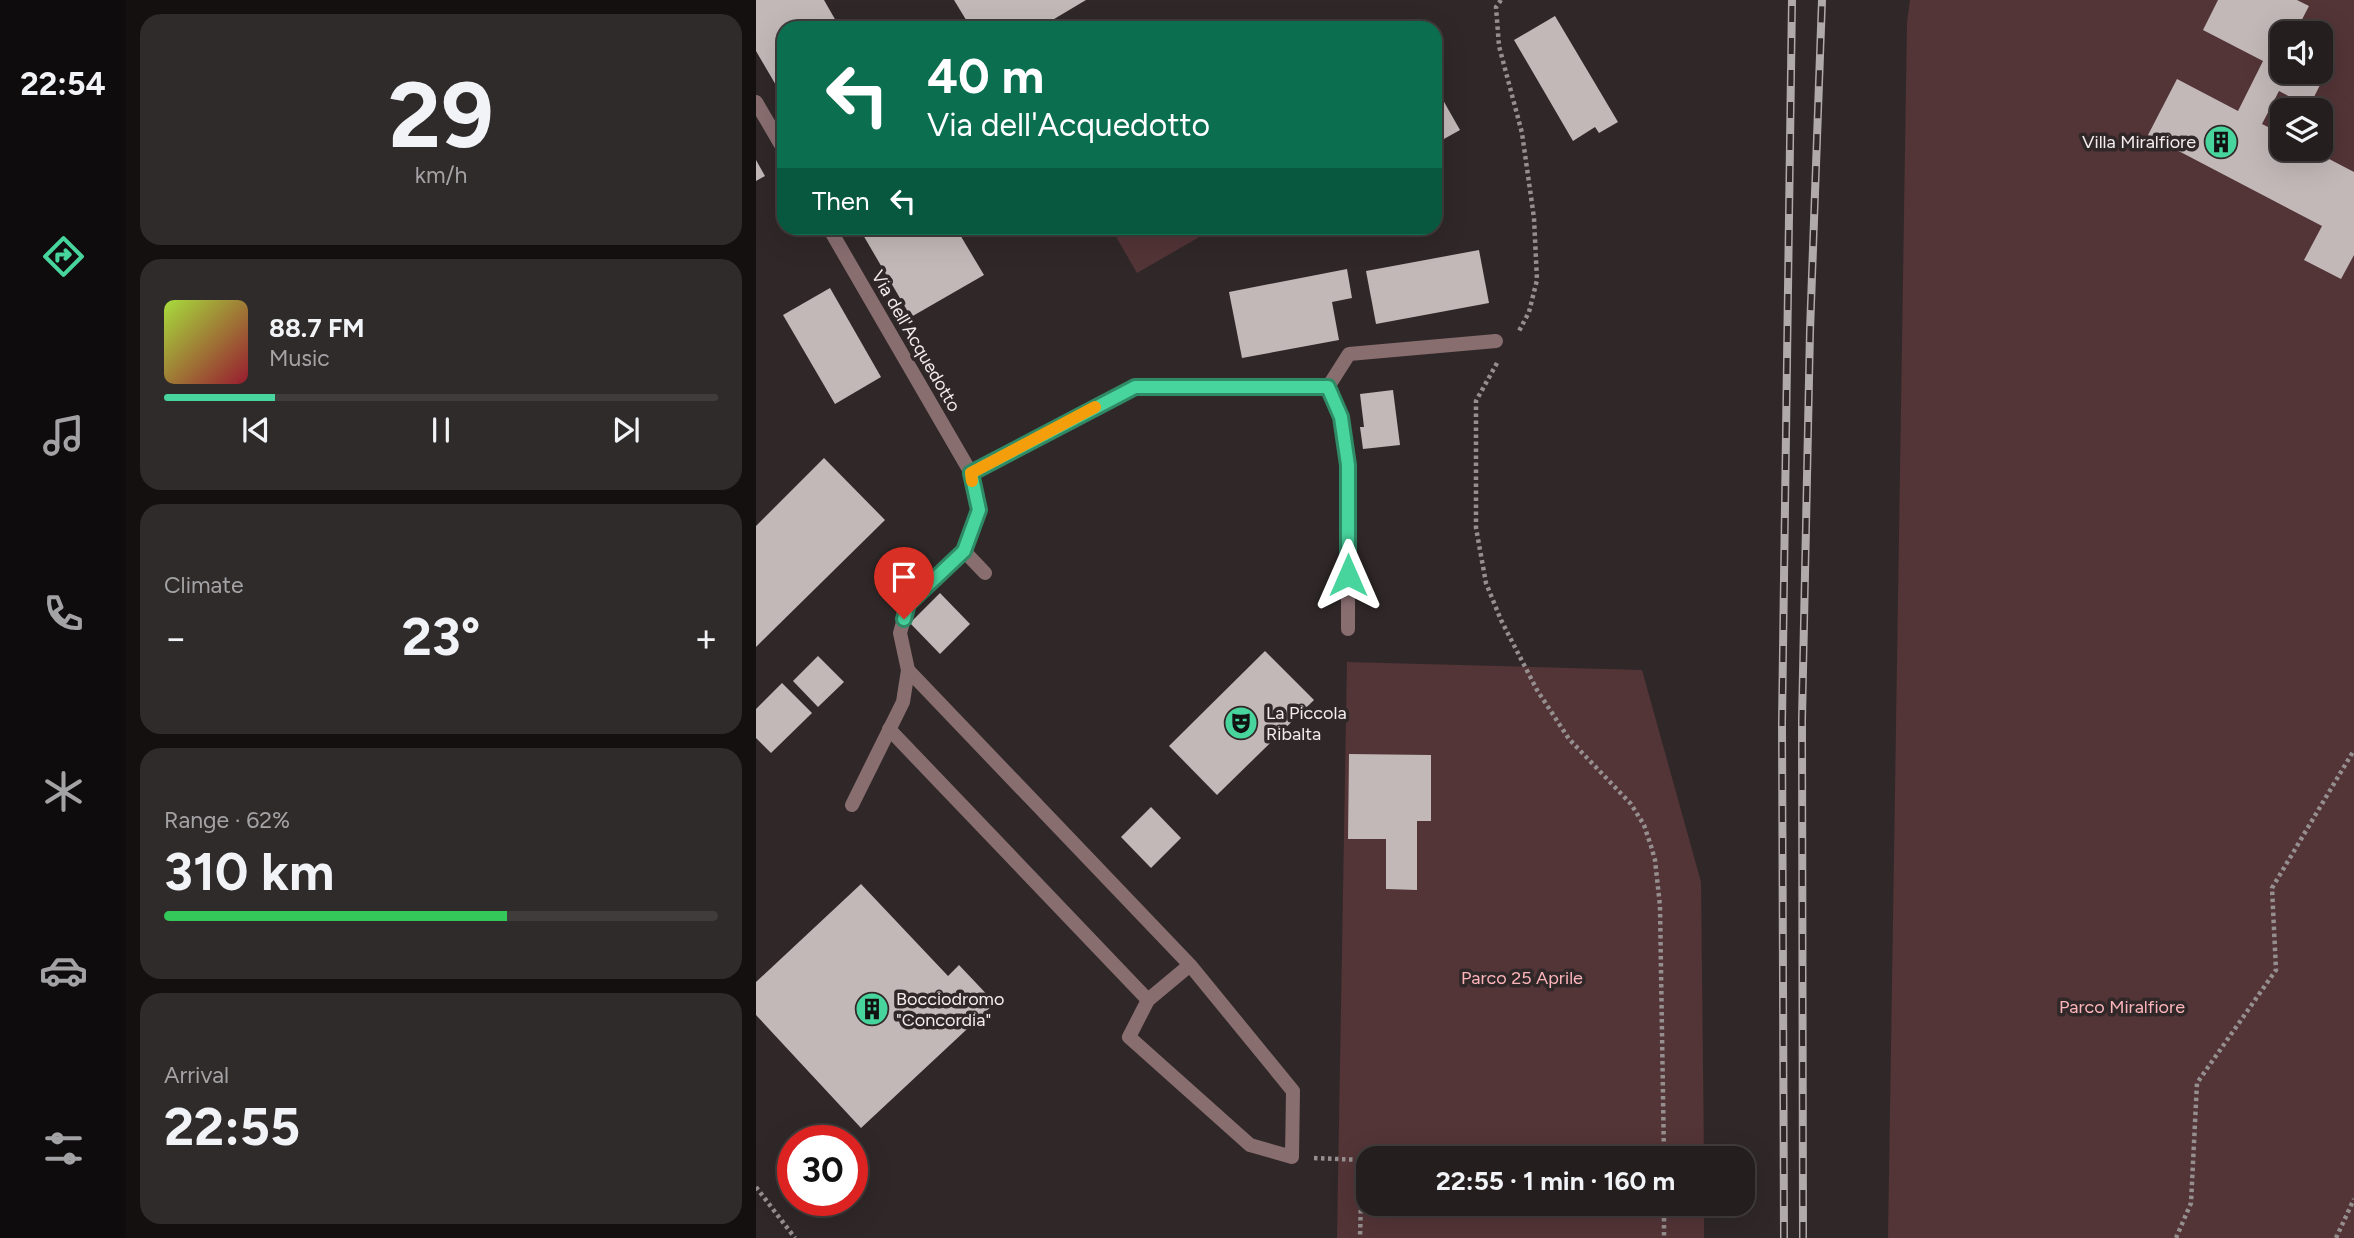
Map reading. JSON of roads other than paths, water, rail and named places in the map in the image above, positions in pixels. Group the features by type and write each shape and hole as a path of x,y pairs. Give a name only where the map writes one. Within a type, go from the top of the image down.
{"street":[{"path":"756,102 777,138"},
{"name":"Via dell'Acquedotto","path":"832,235 971,473 979,510 964,551 908,604 900,634 908,670 903,702 852,805"},
{"path":"1328,387 1349,354 1496,341"},
{"path":"971,473 1135,387 1328,387"},
{"path":"1328,387 1341,417 1348,465 1348,629"},
{"path":"964,551 985,573"},
{"path":"908,670 1190,965 1293,1091 1292,1157 1250,1145 1129,1037 1148,1000 1190,965"},
{"path":"889,729 1148,1000"}],"railway":[{"path":"1784,1238 1782,723 1792,0"},
{"path":"1803,1238 1802,720 1810,331 1822,0"}],"place":[{"name":"Villa Miralfiore","path":"2221,142"},
{"name":"La Piccola Ribalta","path":"1241,723"},
{"name":"Bocciodromo \"Concordia\"","path":"872,1009"}],"park label":[{"name":"Parco 25 Aprile","path":"1522,978"},
{"name":"Parco Miralfiore","path":"2122,1007"}]}
